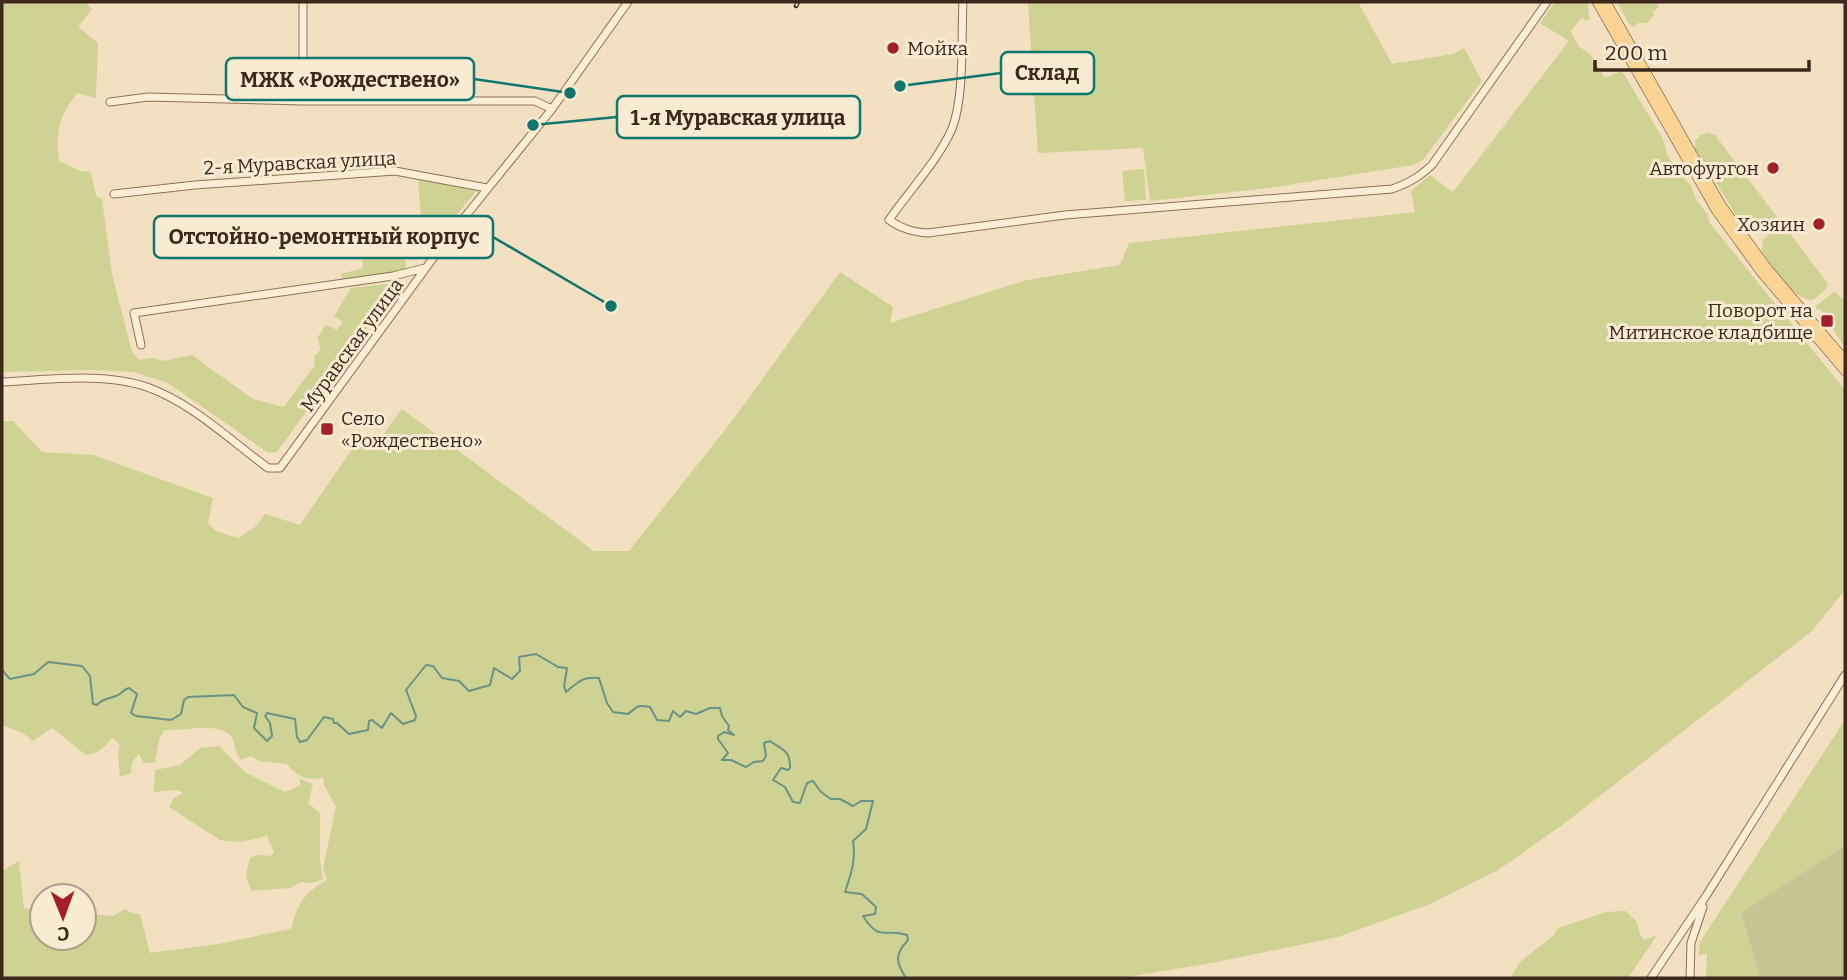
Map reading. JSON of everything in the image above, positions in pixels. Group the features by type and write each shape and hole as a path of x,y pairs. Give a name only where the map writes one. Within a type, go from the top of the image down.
{"main road":[{"path":"1597,2 1716,210 1762,272 1845,371"},
{"path":"1606,2 1721,205 1767,268 1845,360"}],"street":[{"path":"303,2 303,101"},
{"name":"Муравская улица","path":"2,382 98,379 145,386 176,401 268,468 276,469 284,465 427,267 552,109 628,2"},
{"path":"963,2 957,111 951,129 890,220 913,232 928,233 1065,215 1392,188 1407,184 1432,165 1547,2"},
{"path":"110,102 148,97 303,101 535,101 552,109"},
{"name":"2-я Муравская улица","path":"114,194 195,185 395,171 487,188"},
{"path":"141,345 134,313 404,274 427,267"},
{"path":"1651,978 1706,896 1845,675"},
{"path":"1690,978 1689,955 1693,933 1706,896"},
{"path":"1671,949 1681,945 1689,955"}],"green space":[{"path":"2,2 85,2 92,9 78,27 98,43 96,98 77,93 66,110 58,133 59,161 80,171 91,172 96,196 102,199 112,274 132,352 139,360 152,358 164,361 192,355 253,399 284,407 315,365 314,357 321,349 317,338 326,325 337,330 343,322 334,316 351,288 395,283 394,292 277,452 267,452 168,383 134,372 2,372"},
{"path":"1028,2 1358,2 1392,64 1453,54 1464,48 1482,81 1423,160 1413,165 1276,187 1150,201 1143,148 1038,153"},
{"path":"1555,2 1588,2 1589,20 1585,21 1582,17 1571,31 1578,46 1590,54 1605,78 1622,71 1663,139 1667,154 1678,174 1690,184 1697,201 1708,215 1709,222 1845,390 1845,590 1812,631 1561,826 1498,870 1430,904 1338,937 1212,963 1121,978 2,978 2,871 19,861 24,908 28,908 28,952 98,952 98,914 113,916 125,909 140,914 150,953 218,944 291,929 303,900 327,880 323,868 336,807 324,785 323,777 307,778 298,775 287,764 260,761 251,756 240,760 232,737 217,729 164,730 159,740 155,762 144,763 139,754 132,762 131,773 120,777 120,745 112,738 101,750 86,755 52,728 33,741 2,725 2,421 13,421 42,452 93,455 213,498 208,523 216,531 238,538 255,527 265,514 300,525 357,442 371,451 402,409 594,551 629,551 732,421 840,272 893,307 890,323 1027,280 1120,265 1129,243 1415,212 1411,191 1430,175 1453,192 1569,41 1540,23"},
{"path":"1617,2 1655,2 1659,7 1647,23 1638,23 1633,27"},
{"path":"1708,133 1715,135 1777,217 1760,230 1750,231 1741,223 1695,149 1695,141"},
{"path":"1144,169 1146,200 1125,201 1122,171"},
{"path":"418,179 478,189 443,231 405,239 403,244 406,270 342,280 341,274 363,268 361,247 389,242 387,227 421,221"},
{"path":"1779,226 1785,227 1828,284 1813,300 1798,295 1791,289 1762,251 1763,240"},
{"path":"1834,292 1845,300 1845,348 1833,329 1835,326 1821,310 1816,309 1816,306"},
{"path":"1845,720 1845,845 1741,913 1760,978 1706,978 1707,953 1698,956 1700,942"},
{"path":"219,746 246,773 285,792 300,786 300,779 313,784 308,803 320,813 320,860 323,879 312,883 301,882 290,888 252,891 247,877 250,858 256,855 270,856 274,852 267,836 240,842 220,840 169,807 173,799 183,793 177,790 154,792 155,770 180,765 200,748"},
{"path":"1845,845 1845,978 1760,978 1741,913"},
{"path":"1626,911 1637,922 1644,940 1657,935 1628,978 1510,978 1520,962 1553,936 1558,928 1606,912"}],"waterway":[{"path":"2,670 10,679 34,674 48,662 82,666 90,676 93,704 97,705 129,688 137,694 131,713 171,720 181,714 184,700 188,697 234,695 243,707 257,713 254,728 267,741 272,736 270,723 265,716 267,713 295,719 300,742 307,740 324,717 333,719 334,723 349,734 368,730 369,721 372,720 382,728 391,713 403,724 415,720 416,716 406,690 426,665 433,666 442,678 459,681 469,691 490,685 494,668 512,679 520,671 519,657 536,654 558,667 567,668 564,686 566,692 585,679 599,678 607,703 613,712 628,714 638,707 646,706 650,707 657,720 669,721 673,711 680,717 686,711 696,714 710,708 720,708 729,726 728,730 734,735 724,732 718,736 728,753 722,760 731,760 746,767 763,761 766,756 764,743 770,741 789,758 790,768 781,768 773,780 785,787 793,802 800,803 807,783 813,781 821,792 831,799 840,799 853,806 861,801 873,801 866,829 853,841 853,861 845,892 862,894 876,907 875,914 863,916 878,932 907,935 908,940 900,950 898,959 906,978"}],"railway":[{"path":"796,6 798,2"}],"place":[{"name":"Мойка","path":"893,48"},
{"name":"Склад","path":"900,86"},
{"name":"МЖК «Рождествено»","path":"570,93"},
{"name":"1-я Муравская улица","path":"533,125"},
{"name":"Автофургон","path":"1773,168"},
{"name":"Хозяин","path":"1819,224"},
{"name":"Отстойно-ремонтный корпус","path":"611,306"},
{"name":"Поворот на Митинское кладбище","path":"1827,321"},
{"name":"Село «Рождествено»","path":"327,429"}]}
